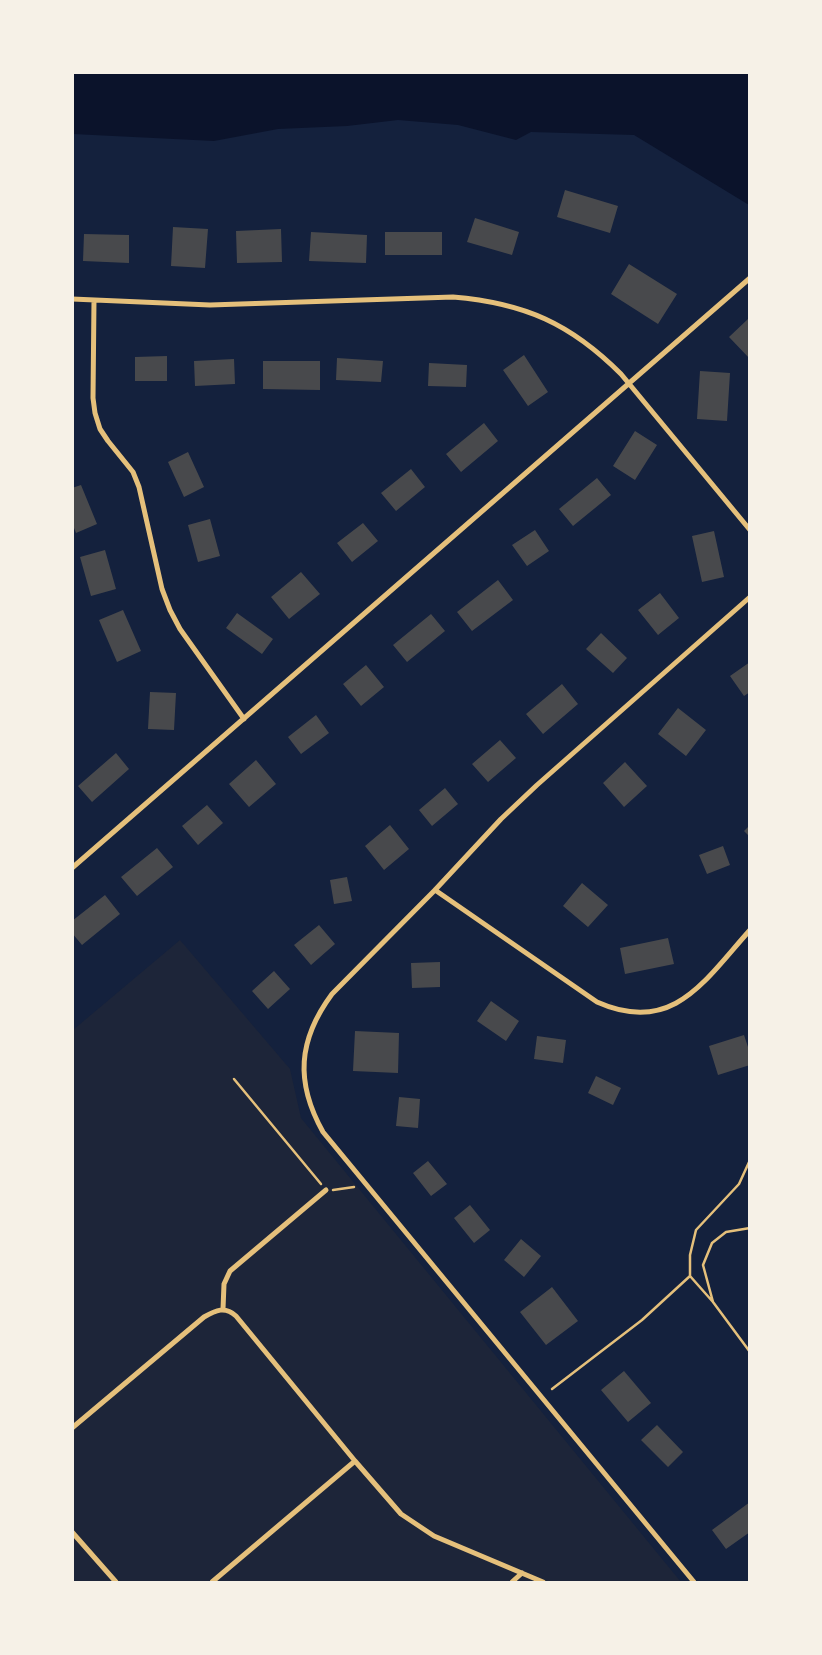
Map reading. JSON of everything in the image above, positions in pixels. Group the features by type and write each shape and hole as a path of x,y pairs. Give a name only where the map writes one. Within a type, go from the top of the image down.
{"street":[{"path":"72,868 750,278"},
{"path":"72,299 210,305 453,297 481,299 532,312 557,324 603,356 628,383 750,530"},
{"path":"94,300 93,398 100,429 133,472 139,487 162,589 170,610 180,629 244,719"},
{"path":"694,1582 329,1140 313,1115 306,1094 304,1060 308,1040 321,1010 332,994 435,890 501,819 750,597"},
{"path":"435,890 597,1002 612,1009 630,1012 662,1010 680,1002 695,991 750,930"},
{"path":"224,1309 224,1284 230,1272 326,1190"},
{"path":"72,1428 204,1317 214,1311 224,1309 236,1316 401,1514 434,1536 542,1582"},
{"path":"212,1582 355,1461"},
{"path":"72,1532 116,1582"},
{"path":"512,1582 522,1573"}],"path":[{"path":"234,1079 326,1190 354,1187"},
{"path":"750,1160 739,1184 696,1230 690,1255 690,1276 713,1302 750,1352"},
{"path":"713,1302 702,1266 712,1243 726,1232 750,1228"},
{"path":"552,1389 642,1320 690,1276"}],"shaded area":[{"path":"72,73 749,73 749,205 634,135 531,132 516,140 458,125 398,120 347,126 278,129 214,141 73,134"},
{"path":"180,940 290,1069 301,1118 681,1582 73,1582 73,1030"}],"building":[{"path":"565,190 618,206 610,233 557,217"},
{"path":"475,218 519,232 512,255 467,242"},
{"path":"173,227 208,229 205,268 171,266"},
{"path":"281,229 282,262 237,263 236,231"},
{"path":"311,232 367,235 366,263 309,261"},
{"path":"385,232 442,232 442,255 385,255"},
{"path":"84,234 129,235 129,263 83,261"},
{"path":"629,264 677,294 658,324 611,294"},
{"path":"748,319 750,320 750,359 729,337"},
{"path":"524,355 548,392 528,406 503,370"},
{"path":"167,356 167,381 135,381 135,357"},
{"path":"337,358 383,361 381,382 336,380"},
{"path":"234,359 235,384 195,386 194,361"},
{"path":"263,361 320,361 320,390 263,389"},
{"path":"429,363 467,365 466,387 428,386"},
{"path":"700,371 730,373 727,421 697,419"},
{"path":"484,423 498,441 461,472 446,454"},
{"path":"635,431 657,445 635,480 613,466"},
{"path":"188,452 204,487 184,497 168,462"},
{"path":"411,469 425,487 396,511 381,493"},
{"path":"597,478 611,495 573,526 559,509"},
{"path":"81,485 97,524 76,533 72,523 72,488"},
{"path":"210,519 220,556 198,562 188,525"},
{"path":"363,523 378,541 352,562 337,543"},
{"path":"535,530 549,551 527,566 512,545"},
{"path":"714,531 724,577 702,582 692,536"},
{"path":"105,550 116,589 91,596 80,557"},
{"path":"301,572 320,594 289,619 271,597"},
{"path":"498,580 513,600 472,631 457,612"},
{"path":"660,593 679,618 658,635 638,610"},
{"path":"123,610 141,651 117,662 99,620"},
{"path":"237,613 273,639 262,654 226,628"},
{"path":"431,614 445,631 407,662 393,645"},
{"path":"601,633 627,658 613,673 586,649"},
{"path":"750,662 750,692 744,696 730,676"},
{"path":"366,665 384,687 361,706 343,684"},
{"path":"562,684 578,704 543,734 526,714"},
{"path":"150,692 176,693 174,730 148,729"},
{"path":"678,708 706,730 686,756 658,734"},
{"path":"316,715 329,733 301,754 288,737"},
{"path":"500,740 516,758 488,782 472,764"},
{"path":"116,753 129,769 92,802 78,786"},
{"path":"256,760 276,784 249,807 229,784"},
{"path":"625,762 647,786 624,807 603,783"},
{"path":"445,788 458,804 432,826 419,810"},
{"path":"207,805 223,823 198,845 182,826"},
{"path":"390,825 409,849 384,870 365,846"},
{"path":"750,825 750,837 744,831"},
{"path":"723,846 730,865 707,874 699,855"},
{"path":"157,848 173,867 137,896 121,877"},
{"path":"347,877 352,901 334,904 330,880"},
{"path":"582,883 608,905 588,927 563,906"},
{"path":"105,895 120,914 82,945 72,933 72,921"},
{"path":"319,925 335,944 311,965 294,945"},
{"path":"668,938 674,964 625,974 620,948"},
{"path":"440,962 440,987 412,988 411,963"},
{"path":"274,971 290,989 268,1009 252,991"},
{"path":"491,1001 519,1021 506,1041 477,1021"},
{"path":"355,1031 399,1033 398,1073 353,1071"},
{"path":"744,1035 750,1053 750,1065 718,1075 709,1046"},
{"path":"537,1036 566,1040 563,1063 534,1059"},
{"path":"596,1076 621,1088 613,1105 588,1093"},
{"path":"399,1097 420,1099 418,1128 396,1126"},
{"path":"428,1161 447,1184 431,1196 413,1173"},
{"path":"470,1205 490,1230 474,1243 454,1218"},
{"path":"521,1239 541,1256 524,1277 504,1260"},
{"path":"552,1287 578,1321 546,1345 520,1312"},
{"path":"624,1371 651,1403 628,1422 601,1390"},
{"path":"657,1425 683,1452 668,1467 641,1440"},
{"path":"750,1502 750,1532 726,1549 712,1530"}]}
